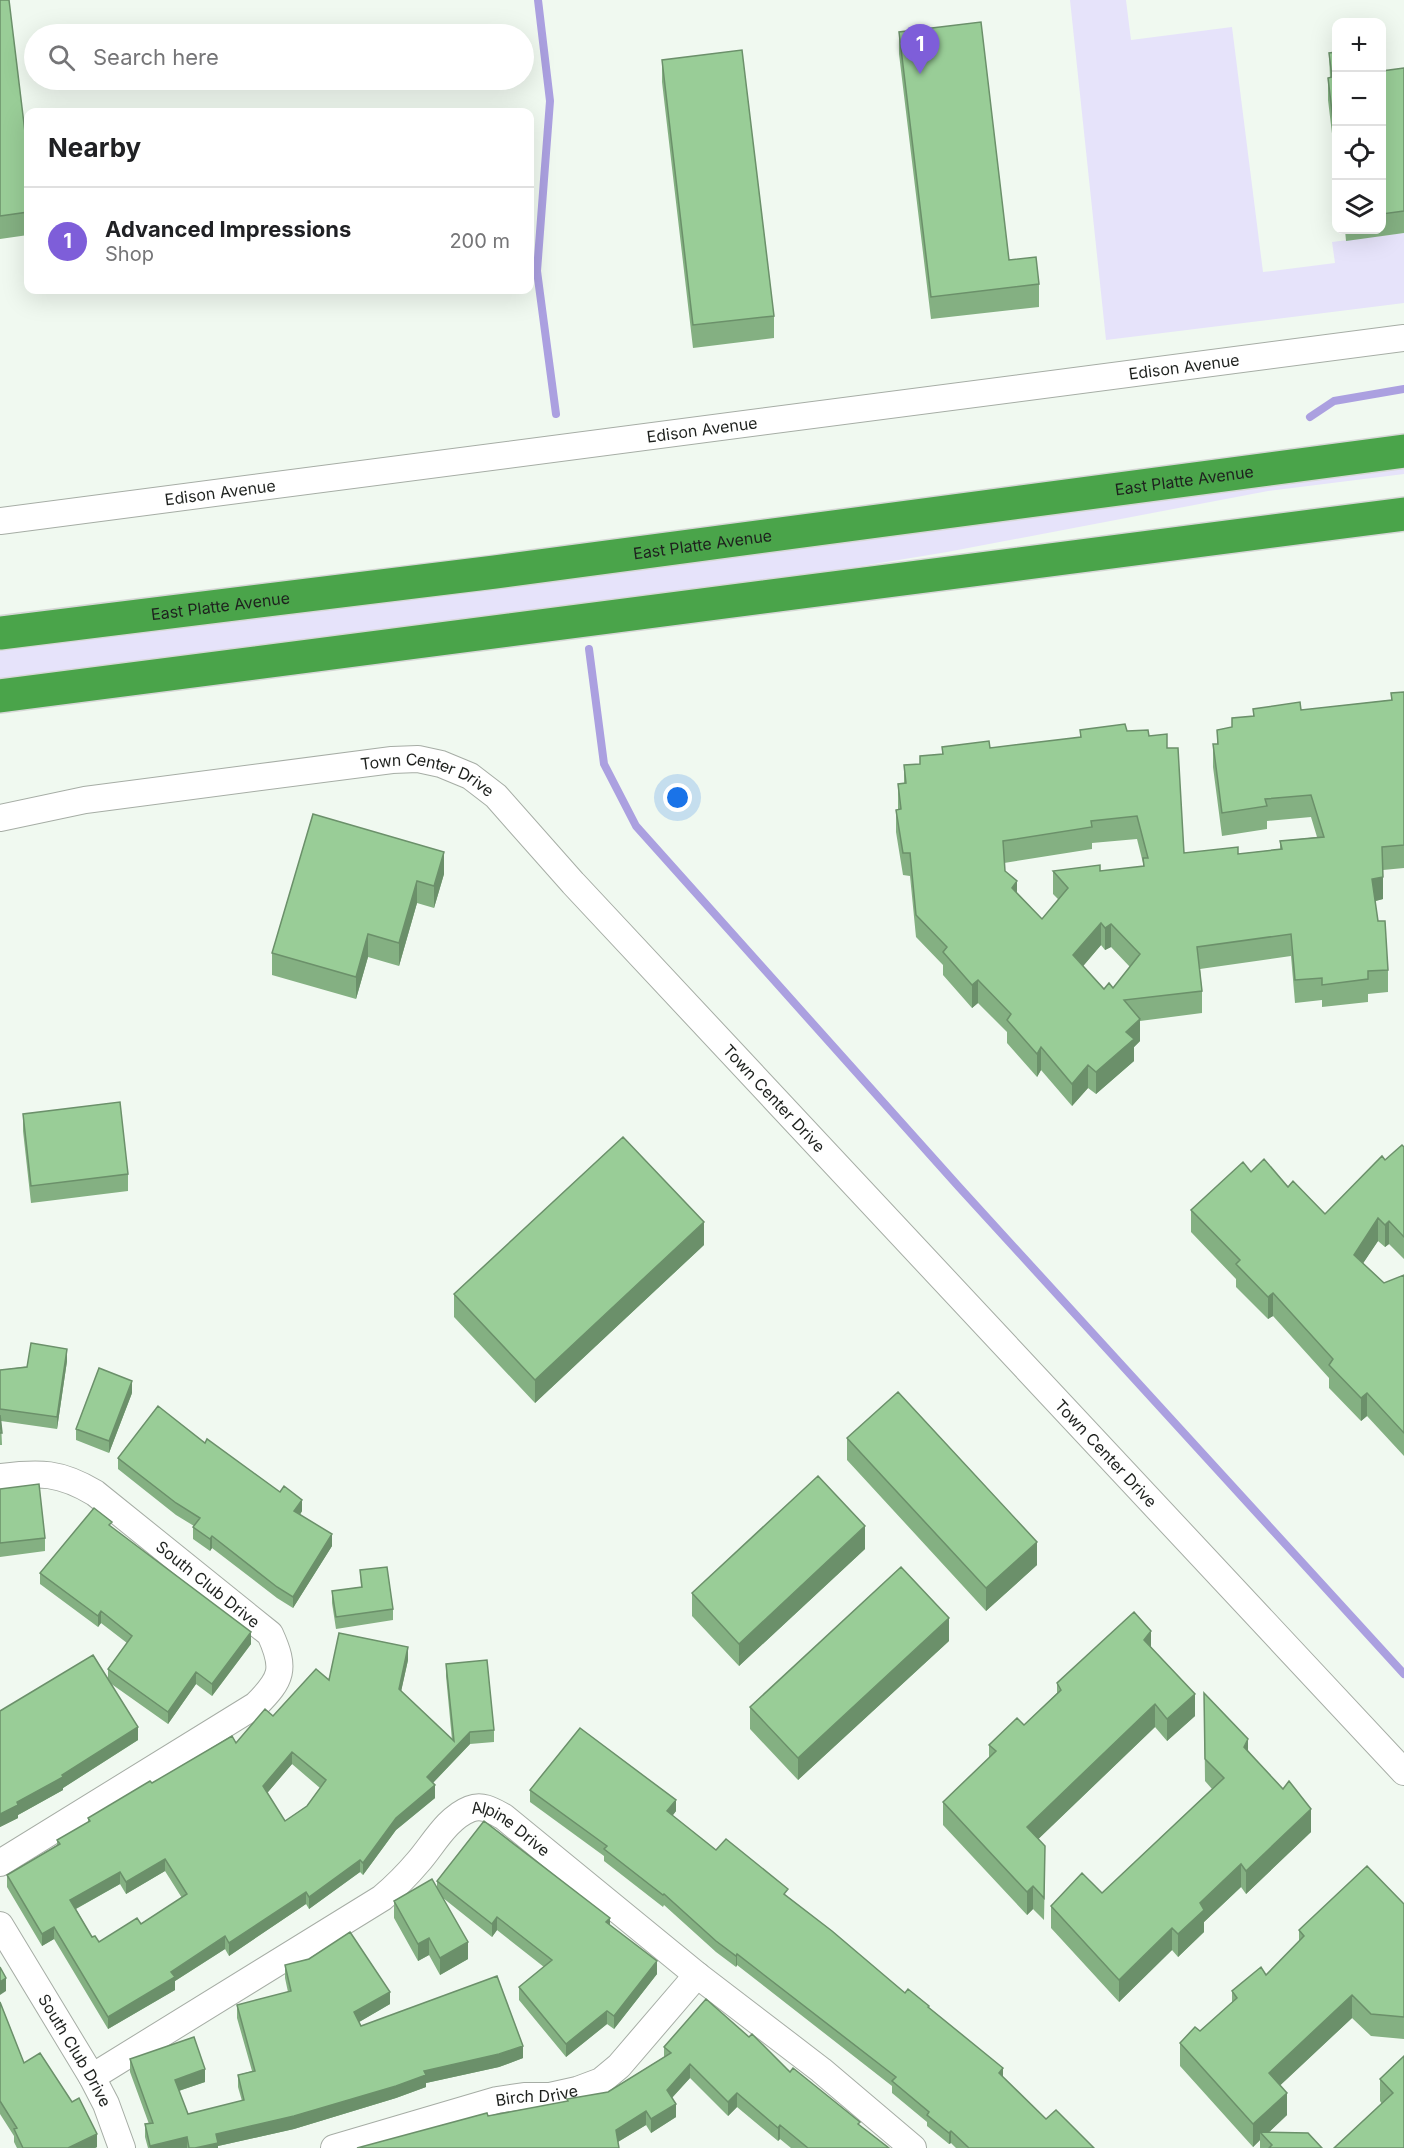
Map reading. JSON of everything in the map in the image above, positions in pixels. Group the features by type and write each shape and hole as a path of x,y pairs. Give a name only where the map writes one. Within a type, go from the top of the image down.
{"highway":[{"name":"East Platte Avenue","path":"0,633 495,572 1404,451"},
{"path":"0,696 502,633 1404,514"}],"street":[{"name":"Edison Avenue","path":"0,521 1404,338"},
{"name":"Town Center Drive","path":"0,818 85,800 392,760 418,759 441,764 470,776 496,796 573,883 1404,1772"},
{"name":"South Club Drive","path":"0,1477 28,1473 52,1475 73,1480 95,1493 270,1634 278,1650 281,1670 272,1689 256,1705 0,1863"},
{"name":"Alpine Drive","path":"92,2077 382,1898 405,1877 454,1819 471,1809 487,1807 504,1817 696,1976 821,2070 913,2148"},
{"name":"South Club Drive","path":"0,1924 92,2077 106,2104 122,2148"},
{"name":"Birch Drive","path":"334,2148 497,2100 550,2096 577,2090 601,2081 620,2066 696,1976"}],"shaded area":[{"path":"1070,0 1126,0 1131,40 1232,27 1263,272 1335,263 1332,242 1404,233 1404,303 1106,340"},
{"path":"1404,465 1404,474 1268,491 947,552 765,582 0,679 0,645"}],"building":[{"path":"0,0 9,0 24,124 24,213 0,216"},
{"path":"981,22 1009,260 1036,257 1039,284 931,297 899,32"},
{"path":"742,50 774,316 693,325 662,60"},
{"path":"1329,53 1332,53 1332,77"},
{"path":"1404,68 1404,211 1386,213 1386,72"},
{"path":"1332,77 1332,112 1328,78"},
{"path":"1404,692 1404,845 1382,847 1383,877 1372,879 1378,921 1385,921 1388,970 1368,971 1368,979 1322,985 1322,978 1295,980 1291,934 1197,947 1202,991 1124,1000 1140,1019 1126,1032 1134,1039 1096,1072 1088,1065 1072,1084 1041,1047 1037,1054 1007,1020 1011,1014 978,980 972,985 943,952 947,947 916,915 910,853 903,853 896,810 901,809 898,784 906,783 904,765 920,764 920,756 943,754 942,747 989,741 990,748 1081,737 1080,730 1125,724 1127,731 1148,730 1149,736 1167,734 1167,748 1178,748 1184,853 1238,847 1238,854 1282,849 1280,841 1324,837 1311,795 1265,799 1267,806 1222,813 1213,744 1218,744 1217,730 1232,727 1232,718 1254,716 1253,709 1300,702 1301,710 1392,700 1391,693","holes":["1137,816 1148,858 1143,858 1144,866 1100,871 1100,865 1053,871 1068,888 1042,919 1012,888 1017,881 1005,871 1003,841 1092,827 1091,821","1101,923 1105,928 1111,924 1140,954 1113,988 1109,983 1104,989 1073,955"]},
{"path":"313,814 444,852 434,886 417,881 399,943 368,934 356,977 272,953"},
{"path":"120,1102 128,1174 31,1186 23,1114"},
{"path":"623,1137 704,1222 535,1380 454,1294"},
{"path":"1402,1145 1404,1147 1404,1237 1389,1221 1385,1225 1378,1218 1354,1255 1384,1283 1404,1275 1404,1433 1367,1393 1361,1398 1329,1365 1333,1359 1273,1293 1268,1297 1236,1264 1240,1260 1191,1210 1243,1162 1251,1172 1264,1159 1288,1187 1293,1181 1325,1214 1382,1156 1385,1160"},
{"path":"31,1343 67,1349 57,1417 0,1409 0,1370 27,1367"},
{"path":"99,1368 132,1381 109,1441 76,1429"},
{"path":"898,1392 1037,1542 986,1588 847,1438"},
{"path":"158,1406 205,1443 207,1439 280,1492 284,1486 302,1500 294,1511 332,1534 293,1597 212,1536 210,1539 193,1527 200,1518 176,1503 118,1458"},
{"path":"818,1476 865,1526 739,1644 692,1593"},
{"path":"39,1484 45,1538 0,1543 0,1489"},
{"path":"94,1508 112,1522 109,1525 251,1632 212,1684 196,1672 168,1712 108,1669 132,1636 101,1611 98,1616 40,1573"},
{"path":"387,1567 393,1609 336,1617 332,1591 362,1587 360,1570"},
{"path":"901,1567 949,1618 798,1758 750,1707"},
{"path":"1134,1612 1151,1631 1144,1640 1195,1694 1167,1719 1155,1704 1027,1827 1045,1846 1044,1898 1033,1886 1027,1892 943,1802 996,1751 989,1745 1017,1718 1024,1725 1061,1690 1057,1683"},
{"path":"339,1633 408,1647 399,1689 454,1741 446,1664 487,1660 494,1730 470,1732 427,1777 435,1785 396,1818 363,1863 360,1860 309,1897 306,1892 229,1943 225,1936 171,1972 175,1977 108,2017 54,1927 42,1934 7,1875 60,1844 57,1840 90,1821 88,1818 150,1781 152,1783 232,1736 236,1743 265,1709 273,1716 316,1669 329,1680","holes":["292,1752 326,1780 307,1806 285,1821 263,1786","165,1859 187,1894 141,1924 137,1918 99,1942 95,1936 92,1937 70,1900 120,1872 126,1882"]},
{"path":"93,1655 138,1727 62,1775 63,1777 0,1814 0,1711"},
{"path":"1204,1693 1248,1739 1244,1747 1283,1789 1289,1781 1311,1809 1246,1871 1241,1864 1200,1903 1204,1910 1178,1934 1172,1928 1119,1980 1051,1906 1082,1873 1102,1893 1224,1778 1205,1759"},
{"path":"580,1728 676,1800 667,1811 716,1850 726,1839 788,1889 784,1894 905,1993 908,1989 1003,2068 999,2073 1046,2119 1056,2110 1094,2148 969,2148 951,2131 949,2133 927,2115 929,2112 892,2081 896,2077 737,1954 736,1956 716,1941 664,1894 604,1849 607,1846 530,1790"},
{"path":"484,1821 610,1918 606,1922 657,1961 614,2016 607,2011 566,2044 519,1987 552,1960 497,1917 492,1924 437,1881"},
{"path":"1367,1866 1404,1904 1404,2017 1371,2014 1352,1995 1269,2073 1287,2093 1253,2124 1180,2043 1195,2027 1200,2031 1237,1998 1232,1991 1261,1967 1266,1975 1304,1936 1299,1930"},
{"path":"432,1879 468,1942 440,1958 429,1938 418,1944 394,1901"},
{"path":"350,1932 390,1992 354,2012 361,2026 497,1976 523,2046 499,2054 424,2071 426,2075 396,2086 294,2116 216,2134 218,2143 189,2148 187,2137 150,2146 145,2124 153,2123 130,2059 194,2037 205,2069 175,2080 188,2114 244,2100 238,2075 255,2071 237,2005 291,1991 285,1965 309,1959"},
{"path":"0,1967 6,1978 0,1982"},
{"path":"706,1999 749,2037 752,2034 790,2072 793,2068 889,2148 808,2148 780,2125 778,2128 737,2093 728,2102 690,2064 667,2090 676,2104 651,2119 646,2111 616,2130 619,2148 357,2148 487,2113 488,2116 608,2092 671,2053 664,2047"},
{"path":"0,2002 24,2063 40,2053 72,2102 79,2098 97,2134 68,2148 23,2148 14,2129 17,2128 0,2101"},
{"path":"1404,2056 1404,2148 1334,2148 1393,2093 1380,2079"},
{"path":"1260,2132 1308,2133 1322,2148 1269,2148 1272,2145"}],"waterway":[{"path":"538,0 550,101 537,271 556,414"},
{"path":"1310,417 1334,401 1404,389"},
{"path":"589,649 604,764 636,826 959,1187 1404,1674"}],"place":[{"name":"Advanced Impressions","path":"920,74"}]}
